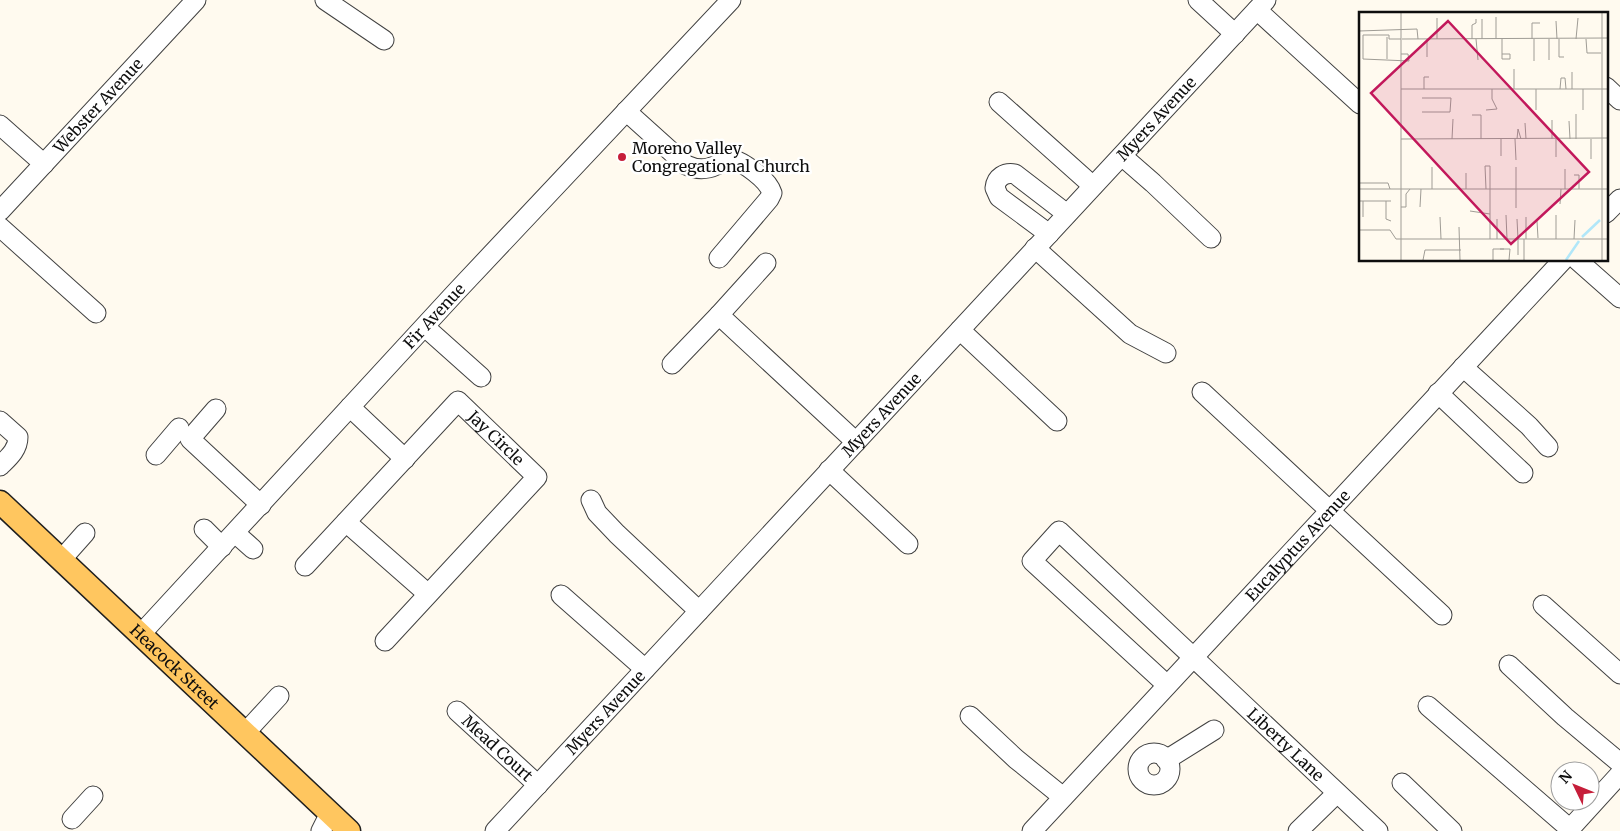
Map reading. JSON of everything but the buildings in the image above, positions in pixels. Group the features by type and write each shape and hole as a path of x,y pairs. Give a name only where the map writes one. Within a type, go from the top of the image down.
{"main road":[{"name":"Heacock Street","path":"0,502 245,733 325,822 349,831"}],"street":[{"name":"Webster Avenue","path":"0,211 196,0"},
{"path":"325,0 384,40"},
{"name":"Fir Avenue","path":"140,635 346,411 731,0"},
{"path":"1198,0 1235,34"},
{"path":"1262,5 1359,103"},
{"name":"Myers Avenue","path":"495,831 1262,5"},
{"path":"1608,89 1620,100"},
{"path":"999,102 1093,186"},
{"path":"626,111 686,165 696,170 714,167 730,158 738,160 750,168 771,188 772,193 769,199 719,258"},
{"path":"0,125 44,164"},
{"path":"1122,156 1211,238"},
{"path":"1049,234 999,197 995,188 998,179 1009,173 1015,174 1067,214"},
{"path":"1608,211 1620,198"},
{"path":"0,227 96,313"},
{"path":"1036,248 1130,334 1166,353"},
{"name":"Eucalyptus Avenue","path":"1032,831 1562,261"},
{"path":"1578,261 1620,298"},
{"path":"672,364 766,263"},
{"path":"719,315 856,442"},
{"path":"425,327 481,378"},
{"path":"960,330 1057,421"},
{"path":"1463,367 1529,426 1548,447"},
{"path":"1202,392 1442,615"},
{"path":"1438,393 1522,473"},
{"name":"Jay Circle","path":"305,566 458,401 537,477 385,641"},
{"path":"216,409 190,439 261,504"},
{"path":"346,411 400,464"},
{"path":"0,422 18,437 18,444 0,466"},
{"path":"156,455 179,428"},
{"path":"830,470 908,544"},
{"path":"591,500 597,512 617,534 699,611"},
{"path":"346,522 428,594"},
{"path":"204,529 222,547"},
{"name":"Liberty Lane","path":"1167,685 1032,561 1059,531 1378,831"},
{"path":"235,533 253,549"},
{"path":"61,560 86,534"},
{"path":"562,596 645,669"},
{"path":"1542,605 1620,674"},
{"path":"1509,666 1565,717 1620,763"},
{"path":"245,733 279,696"},
{"path":"1428,706 1569,830 1620,774"},
{"name":"Mead Court","path":"457,711 538,785"},
{"path":"970,716 1016,759 1063,798"},
{"path":"1166,760 1214,730"},
{"path":"1118,737 1141,760"},
{"path":"1153,754 1162,756 1166,760 1169,770 1162,783 1152,785 1142,780 1139,776 1138,771 1141,760 1144,757 1153,754"},
{"path":"1402,783 1452,831"},
{"path":"1298,831 1337,793"},
{"path":"72,818 93,796"}],"place":[{"name":"Moreno Valley Congregational Church","path":"622,157"}]}
